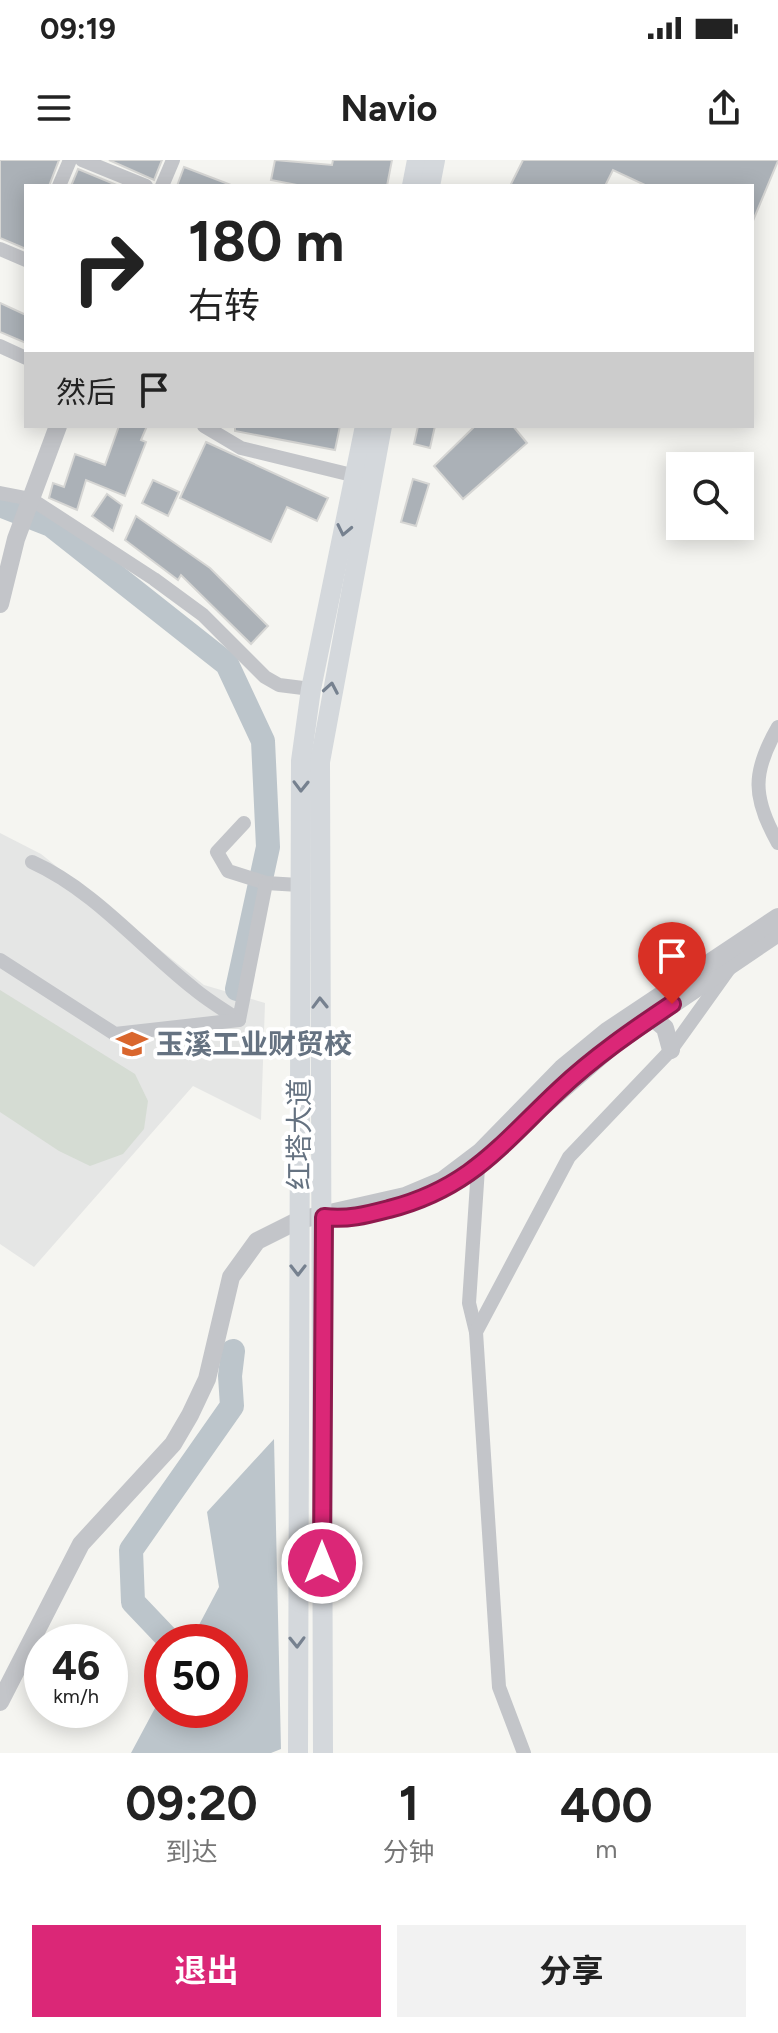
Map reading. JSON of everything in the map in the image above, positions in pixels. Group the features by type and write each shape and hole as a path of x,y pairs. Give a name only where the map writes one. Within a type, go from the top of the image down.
{"main road":[{"path":"412,184 417,160"},
{"path":"430,184 435,160"},
{"name":"红塔大道","path":"298,1753 301,761 311,689 365,428"},
{"name":"红塔大道","path":"323,1753 324,1217 320,762 382,428"}],"street":[{"path":"60,184 70,160"},
{"path":"82,160 141,184"},
{"path":"163,184 173,160"},
{"path":"0,249 24,259"},
{"path":"0,346 24,357"},
{"path":"0,604 28,508 57,428"},
{"path":"207,428 241,448 356,476"},
{"path":"0,493 203,615 265,677 279,685 311,689"},
{"path":"778,727 760,759 759,803 778,843"},
{"path":"244,823 217,852 228,871 259,881 299,885"},
{"path":"32,862 54,872 121,924 194,990 239,1020"},
{"path":"239,1020 259,881"},
{"path":"0,1702 81,1544 164,1455 190,1415 207,1379 231,1277 257,1241 299,1220 324,1217 346,1220 415,1203 440,1193 645,1013 778,917"},
{"path":"645,1013 731,965 778,933"},
{"path":"0,960 115,1034 239,1020"},
{"path":"476,1332 569,1157 671,1050 731,965"},
{"path":"645,1013 665,1028 671,1050"},
{"path":"476,1163 469,1303 476,1332 499,1687 524,1753"}],"shaded area":[{"name":"玉溪工业财贸校","path":"0,833 41,854 204,985 265,1003 261,1120 193,1086 34,1267 0,1244"},
{"path":"0,990 135,1074 148,1101 144,1129 123,1154 90,1166 59,1151 0,1112"},
{"path":"274,1439 281,1749 271,1753 131,1753 144,1728 248,1728 248,1624 199,1624 219,1587 207,1512"}],"building":[{"path":"0,160 59,160 50,184 24,184 24,248 0,238"},
{"path":"109,160 162,160 154,180"},
{"path":"275,160 332,165 333,160 392,160 387,184 292,184 271,180"},
{"path":"523,160 778,160 754,218 754,184 643,184 613,170 606,184 511,184"},
{"path":"184,167 228,184 178,184"},
{"path":"78,169 114,184 72,184"},
{"path":"0,303 24,314 24,342 0,332"},
{"path":"118,428 146,428 141,440 146,442 125,496 86,480 77,510 49,498 53,483 64,487 75,454 105,465"},
{"path":"235,428 340,428 335,450 235,431"},
{"path":"418,428 435,428 430,448 414,444"},
{"path":"473,428 515,428 527,443 463,499 434,466"},
{"path":"206,442 328,498 317,521 287,507 271,542 180,498"},
{"path":"413,479 429,484 416,526 401,522"},
{"path":"153,480 179,492 168,516 142,503"},
{"path":"107,494 122,505 113,531 92,516"},
{"path":"136,516 210,568 268,626 251,644 181,575 178,580 125,540"}],"waterway":[{"path":"0,505 51,525 227,664 263,741 268,847 237,989"},
{"path":"154,1624 133,1602 131,1550 232,1406 230,1376 233,1351"}],"place":[{"name":"玉溪工业财贸校","path":"132,1044"}],"route":[{"path":"322,1563 324,1217 346,1220 415,1203 448,1189 478,1168 562,1087 616,1043 672,1004"}]}
